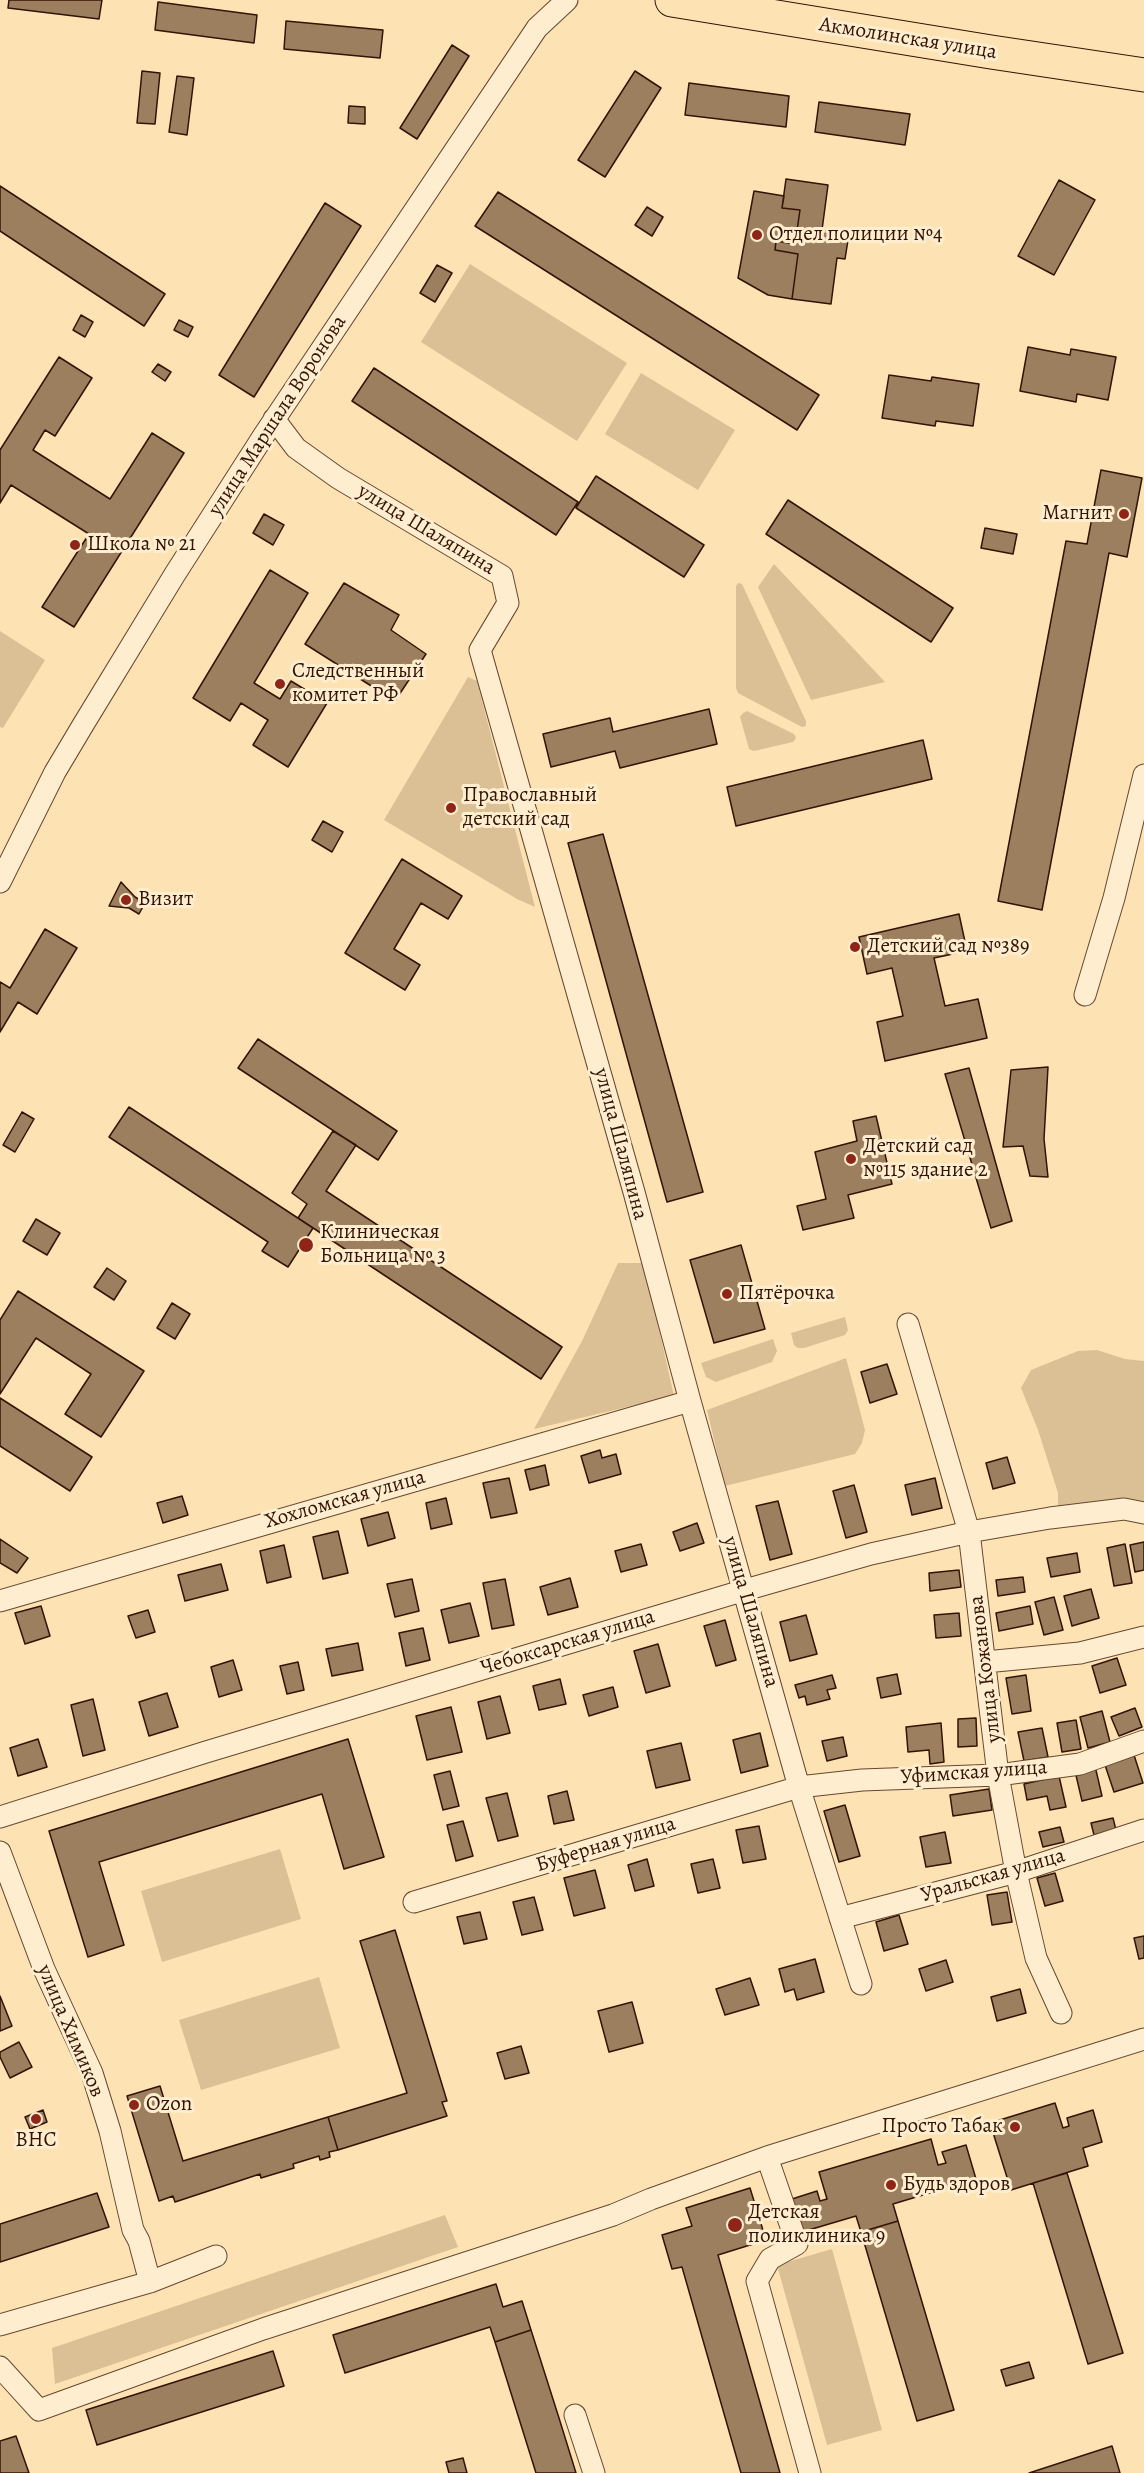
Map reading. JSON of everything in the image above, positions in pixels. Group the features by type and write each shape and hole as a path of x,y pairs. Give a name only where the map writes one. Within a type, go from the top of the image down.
{"main road":[{"name":"Акмолинская улица","path":"672,0 1144,75"}],"street":[{"name":"улица Маршала Воронова","path":"0,882 55,772 175,574 274,419 537,28 567,0"},
{"name":"улица Шаляпина","path":"274,419 296,448 330,472 502,576 508,603 480,650 628,1170 690,1401 799,1787 861,1984"},
{"path":"1085,995 1114,898 1144,775"},
{"name":"улица Кожанова","path":"908,1324 969,1532 998,1775 1016,1872 1036,1958 1061,2013"},
{"name":"Хохломская улица","path":"0,1601 690,1401"},
{"name":"Чебоксарская улица","path":"0,1817 206,1752 871,1554 969,1532 1050,1518 1124,1509 1144,1513"},
{"path":"985,1662 1080,1653 1144,1637"},
{"name":"Уфимская улица","path":"799,1787 862,1780 998,1775 1080,1764 1144,1741"},
{"name":"Буферная улица","path":"414,1902 799,1787"},
{"name":"Уральская улица","path":"840,1918 1016,1872 1144,1830"},
{"name":"улица Химиков","path":"0,1852 44,1969 92,2073 110,2132 133,2230 139,2241 150,2282"},
{"path":"0,2367 39,2410 263,2329 613,2216 651,2199 767,2157 1144,2039"},
{"path":"767,2157 797,2244 770,2259 757,2281 810,2473"},
{"path":"0,2325 150,2282 216,2256"},
{"path":"575,2415 594,2473"}],"shaded area":[{"path":"470,264 627,363 577,441 421,342"},
{"path":"641,373 735,430 698,490 605,434"},
{"path":"774,564 885,682 811,700 758,587"},
{"path":"738,583 742,584 806,721 806,726 802,727 738,693 736,688 736,586"},
{"path":"0,631 45,660 3,728 0,727"},
{"path":"468,677 477,681 535,907 517,899 384,820"},
{"path":"747,711 794,734 796,738 793,742 754,751 749,749 740,717"},
{"path":"618,1263 644,1263 674,1396 534,1429 583,1339"},
{"path":"845,1317 848,1330 845,1335 804,1348 794,1345 791,1333"},
{"path":"773,1339 777,1351 772,1362 716,1382 706,1377 701,1363"},
{"path":"1097,1350 1125,1359 1144,1361 1144,1504 1115,1499 1058,1507 1058,1493 1038,1430 1021,1388 1031,1370 1078,1351"},
{"path":"846,1358 865,1430 862,1443 855,1454 725,1486 707,1410"},
{"path":"280,1849 301,1919 162,1962 141,1891"},
{"path":"319,1977 340,2048 201,2090 179,2020"},
{"path":"445,2215 458,2247 55,2384 52,2348"},
{"path":"832,2249 882,2430 827,2445 777,2265"}],"building":[{"path":"9,0 102,0 99,19 8,8"},
{"path":"158,2 257,15 254,43 155,30"},
{"path":"286,21 383,30 380,58 284,49"},
{"path":"452,45 469,56 417,139 400,128"},
{"path":"142,71 160,73 155,124 137,123"},
{"path":"635,71 661,88 605,177 578,160"},
{"path":"177,76 194,78 187,135 169,132"},
{"path":"689,83 789,96 786,127 685,115"},
{"path":"819,102 910,114 905,145 815,132"},
{"path":"349,106 365,107 365,124 348,123"},
{"path":"786,179 828,185 822,230 849,234 845,259 837,258 831,304 792,299 798,254 775,250 776,241 795,244 800,210 782,208"},
{"path":"1059,180 1095,200 1054,275 1018,256"},
{"path":"0,186 165,294 144,326 0,231"},
{"path":"754,191 784,196 782,208 800,210 795,244 776,241 775,250 798,254 792,299 768,295 738,278"},
{"path":"498,192 819,395 797,430 475,226"},
{"path":"325,203 361,226 254,397 219,375"},
{"path":"647,207 663,217 652,236 635,225"},
{"path":"437,265 452,273 435,302 420,293"},
{"path":"81,315 93,322 85,337 73,330"},
{"path":"179,320 193,327 188,337 174,330"},
{"path":"1028,347 1070,355 1071,349 1116,357 1108,400 1077,394 1076,402 1020,391"},
{"path":"59,357 92,378 55,436 45,430 33,450 110,499 152,433 184,453 74,627 42,607 89,534 11,485 0,503 0,450"},
{"path":"158,364 171,372 165,381 152,372"},
{"path":"374,368 578,502 556,535 352,401"},
{"path":"889,375 931,381 932,377 979,384 973,426 936,421 935,426 882,418"},
{"path":"1101,470 1142,478 1127,557 1109,553 1042,910 998,901 1066,541 1087,544"},
{"path":"596,476 704,545 684,577 576,508"},
{"path":"788,500 953,608 931,642 766,534"},
{"path":"264,514 284,525 273,545 253,533"},
{"path":"985,528 1017,534 1013,554 981,548"},
{"path":"270,570 308,593 254,683 280,699 291,681 327,703 288,767 253,745 268,720 241,703 230,721 193,698"},
{"path":"344,583 399,615 391,630 426,654 395,701 305,644"},
{"path":"709,709 717,744 620,768 615,751 551,767 543,734 610,718 613,732"},
{"path":"923,740 932,779 736,826 727,787"},
{"path":"323,821 343,832 332,852 312,840"},
{"path":"603,834 703,1192 667,1202 568,843"},
{"path":"402,859 462,896 448,919 421,903 394,949 420,965 405,990 345,953"},
{"name":"Визит","path":"121,882 135,897 145,903 139,914 129,908 109,906"},
{"path":"959,914 967,951 934,958 945,1006 978,999 987,1038 885,1061 877,1022 903,1016 892,968 867,974 859,937"},
{"path":"45,929 77,948 37,1014 18,1002 0,1032 0,982 10,988"},
{"path":"258,1039 397,1131 378,1160 238,1068"},
{"path":"1048,1067 1044,1139 1048,1177 1030,1176 1023,1146 1003,1147 1011,1070"},
{"path":"969,1068 1012,1221 991,1228 945,1074"},
{"path":"129,1107 313,1228 288,1267 262,1251 268,1242 109,1137"},
{"path":"22,1112 34,1119 15,1152 3,1145"},
{"path":"876,1116 892,1184 848,1195 854,1218 803,1230 797,1206 826,1199 815,1152 857,1141 853,1121"},
{"path":"333,1131 356,1145 326,1191 562,1347 541,1379 298,1218 307,1204 292,1193"},
{"path":"36,1219 60,1233 47,1255 23,1241"},
{"name":"Пятёрочка","path":"741,1245 765,1329 714,1343 690,1260"},
{"path":"107,1268 126,1281 114,1300 94,1287"},
{"path":"18,1291 144,1371 101,1437 65,1414 91,1374 36,1338 0,1394 0,1320"},
{"path":"172,1303 190,1314 175,1339 157,1328"},
{"path":"887,1364 897,1394 870,1403 861,1372"},
{"path":"0,1398 92,1457 70,1491 0,1446"},
{"path":"600,1450 602,1458 616,1454 621,1474 589,1483 581,1456"},
{"path":"1007,1457 1015,1483 993,1489 986,1463"},
{"path":"545,1465 549,1485 530,1490 525,1470"},
{"path":"509,1478 517,1513 491,1518 483,1483"},
{"path":"935,1478 942,1508 912,1515 905,1485"},
{"path":"854,1485 867,1532 846,1538 833,1491"},
{"path":"182,1496 188,1515 163,1523 157,1503"},
{"path":"446,1498 452,1524 431,1529 426,1503"},
{"path":"778,1501 792,1554 770,1560 756,1506"},
{"path":"388,1512 395,1538 368,1546 361,1519"},
{"path":"697,1523 704,1543 680,1551 673,1532"},
{"path":"338,1531 348,1573 323,1579 313,1537"},
{"path":"0,1539 28,1558 17,1573 0,1563"},
{"path":"1144,1542 1144,1570 1135,1572 1130,1545"},
{"path":"641,1544 647,1565 621,1572 615,1551"},
{"path":"1125,1544 1132,1583 1114,1586 1107,1548"},
{"path":"284,1545 291,1577 267,1583 260,1551"},
{"path":"1077,1553 1080,1572 1051,1577 1047,1558"},
{"path":"221,1564 228,1590 185,1601 178,1575"},
{"path":"959,1570 961,1587 930,1591 929,1573"},
{"path":"1023,1577 1025,1592 998,1596 996,1580"},
{"path":"570,1578 578,1607 548,1615 540,1587"},
{"path":"412,1579 419,1611 395,1617 387,1584"},
{"path":"505,1579 514,1625 492,1629 483,1583"},
{"path":"1091,1589 1099,1618 1072,1626 1064,1596"},
{"path":"1054,1597 1063,1630 1044,1635 1035,1602"},
{"path":"470,1603 479,1636 449,1643 441,1610"},
{"path":"41,1606 50,1636 25,1644 15,1613"},
{"path":"1030,1606 1033,1624 999,1631 996,1613"},
{"path":"148,1610 155,1632 136,1638 128,1616"},
{"path":"959,1613 961,1636 936,1638 934,1615"},
{"path":"806,1615 817,1654 790,1661 780,1622"},
{"path":"725,1620 736,1660 716,1666 704,1626"},
{"path":"423,1628 430,1660 406,1666 399,1633"},
{"path":"358,1643 363,1670 332,1676 326,1649"},
{"path":"658,1644 670,1686 646,1693 634,1651"},
{"path":"1117,1658 1126,1685 1100,1693 1092,1666"},
{"path":"233,1660 242,1690 219,1697 211,1667"},
{"path":"298,1662 304,1690 287,1694 280,1666"},
{"path":"897,1674 901,1694 881,1698 877,1678"},
{"path":"832,1675 836,1688 827,1690 830,1699 807,1705 805,1696 799,1698 795,1685"},
{"path":"1026,1675 1031,1711 1012,1714 1006,1678"},
{"path":"560,1679 566,1704 539,1710 533,1686"},
{"path":"613,1687 618,1707 589,1716 583,1695"},
{"path":"167,1693 178,1727 149,1736 139,1702"},
{"path":"500,1696 510,1733 487,1739 478,1702"},
{"path":"93,1699 105,1750 83,1756 71,1705"},
{"path":"451,1707 462,1752 427,1760 416,1716"},
{"path":"1135,1708 1142,1727 1119,1736 1111,1717"},
{"path":"1102,1711 1110,1742 1088,1748 1080,1717"},
{"path":"976,1718 977,1746 958,1747 958,1719"},
{"path":"1076,1720 1081,1749 1062,1752 1057,1723"},
{"path":"941,1723 944,1762 930,1764 929,1750 908,1752 906,1727"},
{"path":"1042,1728 1048,1757 1024,1761 1018,1732"},
{"path":"760,1733 768,1766 741,1773 733,1740"},
{"path":"843,1737 847,1756 827,1761 822,1741"},
{"path":"38,1739 47,1767 18,1776 10,1748"},
{"path":"348,1739 384,1857 344,1869 322,1794 99,1862 124,1945 88,1957 49,1831"},
{"path":"681,1743 690,1780 656,1788 647,1751"},
{"path":"1134,1755 1143,1783 1114,1792 1105,1765"},
{"path":"1095,1766 1102,1796 1082,1801 1075,1771"},
{"path":"450,1771 459,1806 443,1810 434,1775"},
{"path":"1059,1776 1066,1807 1050,1810 1047,1796 1027,1800 1024,1784"},
{"path":"989,1789 992,1810 953,1816 950,1795"},
{"path":"567,1791 574,1820 554,1824 548,1796"},
{"path":"507,1793 518,1836 498,1841 486,1798"},
{"path":"845,1805 860,1856 839,1862 824,1811"},
{"path":"1113,1818 1116,1830 1094,1835 1091,1823"},
{"path":"463,1821 473,1856 456,1861 447,1825"},
{"path":"759,1826 766,1859 743,1863 736,1830"},
{"path":"1060,1827 1064,1842 1043,1847 1039,1832"},
{"path":"945,1832 951,1863 926,1867 920,1837"},
{"path":"647,1859 654,1886 635,1891 628,1865"},
{"path":"713,1859 720,1888 698,1893 691,1864"},
{"path":"595,1870 605,1908 574,1916 564,1878"},
{"path":"1055,1873 1063,1901 1045,1906 1037,1878"},
{"path":"1007,1892 1012,1922 992,1925 987,1895"},
{"path":"534,1897 543,1930 522,1935 513,1902"},
{"path":"480,1912 487,1939 464,1944 457,1917"},
{"path":"899,1915 908,1944 884,1951 876,1922"},
{"path":"395,1930 447,2101 442,2102 447,2116 338,2150 328,2117 407,2093 360,1941"},
{"path":"1144,1936 1144,1958 1139,1959 1134,1938"},
{"path":"815,1959 824,1992 797,2000 794,1989 785,1992 779,1969"},
{"path":"946,1960 953,1982 926,1991 919,1969"},
{"path":"750,1978 759,2005 725,2015 716,1989"},
{"path":"1020,1989 1026,2013 997,2021 991,1997"},
{"path":"0,1996 12,2026 0,2031"},
{"path":"632,2002 643,2043 609,2052 598,2011"},
{"path":"19,2042 32,2067 10,2078 0,2052"},
{"path":"521,2046 529,2073 505,2079 497,2053"},
{"path":"160,2086 183,2161 328,2117 338,2150 329,2152 330,2157 320,2160 319,2156 293,2164 294,2168 261,2178 260,2174 175,2202 173,2196 159,2201 127,2096"},
{"path":"1055,2103 1063,2128 1069,2126 1067,2118 1093,2110 1102,2142 1083,2148 1088,2166 1011,2190 990,2123"},
{"name":"ВНС","path":"43,2110 47,2122 30,2129 25,2117"},
{"path":"931,2139 938,2165 946,2163 942,2152 966,2145 976,2179 893,2204 898,2221 861,2232 856,2216 802,2232 792,2199 817,2191 820,2201 827,2199 819,2172"},
{"path":"1067,2173 1123,2353 1088,2364 1033,2183"},
{"path":"750,2188 766,2240 718,2255 780,2473 741,2473 682,2267 672,2269 662,2235 692,2226 686,2208"},
{"path":"97,2193 109,2227 0,2262 0,2224"},
{"path":"898,2221 954,2410 917,2421 861,2232"},
{"path":"496,2284 503,2307 522,2301 531,2330 495,2342 490,2327 345,2373 333,2335"},
{"path":"531,2330 576,2473 536,2473 495,2342"},
{"path":"273,2351 284,2386 97,2445 86,2410"},
{"path":"1029,2362 1034,2378 1006,2386 1001,2370"},
{"path":"16,2436 29,2473 0,2473 0,2441"},
{"path":"1112,2446 1120,2473 1029,2473"},
{"path":"463,2458 467,2473 449,2473 446,2462"}],"place":[{"name":"Отдел полиции №4","path":"757,235"},
{"name":"Магнит","path":"1124,514"},
{"name":"Школа № 21","path":"75,545"},
{"name":"Следственный комитет РФ","path":"280,684"},
{"name":"Православный детский сад","path":"451,808"},
{"name":"Визит","path":"126,900"},
{"name":"Детский сад №389","path":"855,947"},
{"name":"Детский сад №115 здание 2","path":"851,1159"},
{"name":"Клиническая Больница № 3","path":"306,1245"},
{"name":"Пятёрочка","path":"727,1294"},
{"name":"Ozon","path":"134,2105"},
{"name":"ВНС","path":"36,2119"},
{"name":"Просто Табак","path":"1015,2127"},
{"name":"Будь здоров","path":"891,2185"},
{"name":"Детская поликлиника 9","path":"735,2225"}]}
